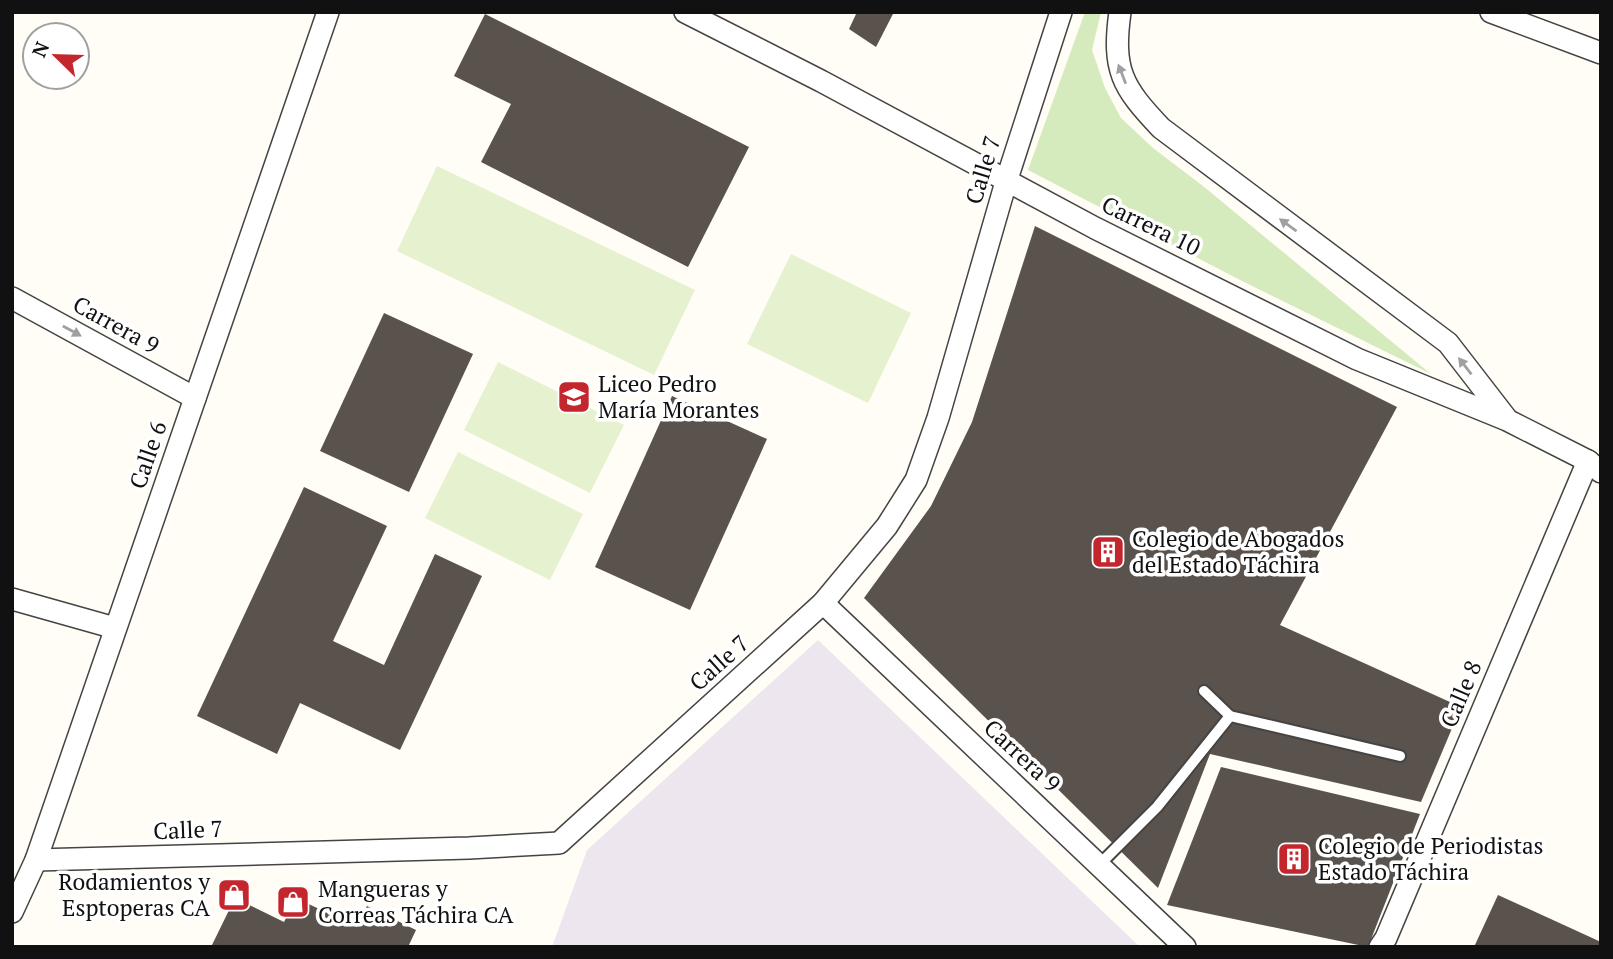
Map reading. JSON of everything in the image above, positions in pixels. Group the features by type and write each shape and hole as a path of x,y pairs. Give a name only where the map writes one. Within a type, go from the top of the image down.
{"street":[{"name":"Calle 6","path":"12,912 36,860 328,12"},
{"name":"Carrera 10","path":"685,12 821,81 1006,182 1357,359 1507,420 1594,466"},
{"name":"Calle 7","path":"36,860 559,843 823,603 887,526 916,480 938,418 1006,182 1061,12"},
{"path":"1120,12 1116,39 1119,69 1132,98 1161,128 1448,343 1507,420"},
{"path":"1491,12 1601,53"},
{"name":"Carrera 9","path":"12,298 195,398"},
{"name":"Calle 8","path":"1380,947 1392,926 1594,466"},
{"path":"12,599 115,628"},
{"name":"Carrera 9","path":"823,603 1186,947"}],"lane":[{"path":"1204,691 1230,716 1400,756"},
{"path":"1099,865 1157,807 1230,716"}],"shaded area":[{"path":"818,640 1140,947 552,947 587,850"}],"green space":[{"path":"1085,12 1101,12 1092,50 1105,88 1121,118 1153,148 1431,374 1240,280 1028,170"},
{"path":"437,166 695,290 654,375 397,251"},
{"path":"791,254 911,313 868,403 747,344"},
{"path":"498,362 624,425 590,493 464,430"},
{"path":"458,452 583,514 550,580 425,518"}],"building":[{"path":"857,12 894,12 876,47 849,29"},
{"path":"485,14 749,147 688,267 481,162 511,104 454,76"},
{"name":"Colegio de Abogados del Estado Táchira","path":"1035,226 1397,407 1280,625 1461,707 1421,802 1210,754 1158,888 864,598 931,506 972,422"},
{"path":"384,313 473,354 409,492 320,451"},
{"path":"672,396 767,439 690,610 595,567"},
{"path":"304,487 387,526 333,641 384,665 435,554 482,576 400,750 300,703 277,754 197,716"},
{"name":"Colegio de Periodistas Estado Táchira","path":"1221,767 1420,814 1368,947 1167,905"},
{"path":"1498,895 1601,942 1601,947 1474,947"},
{"path":"235,898 284,922 296,898 357,927 367,906 416,930 408,947 211,947"}],"place":[{"name":"Liceo Pedro María Morantes","path":"574,397"},
{"name":"Colegio de Abogados del Estado Táchira","path":"1108,552"},
{"name":"Colegio de Periodistas Estado Táchira","path":"1294,859"},
{"name":"Rodamientos y Esptoperas CA","path":"234,895"},
{"name":"Mangueras y Correas Táchira CA","path":"293,902"}]}
